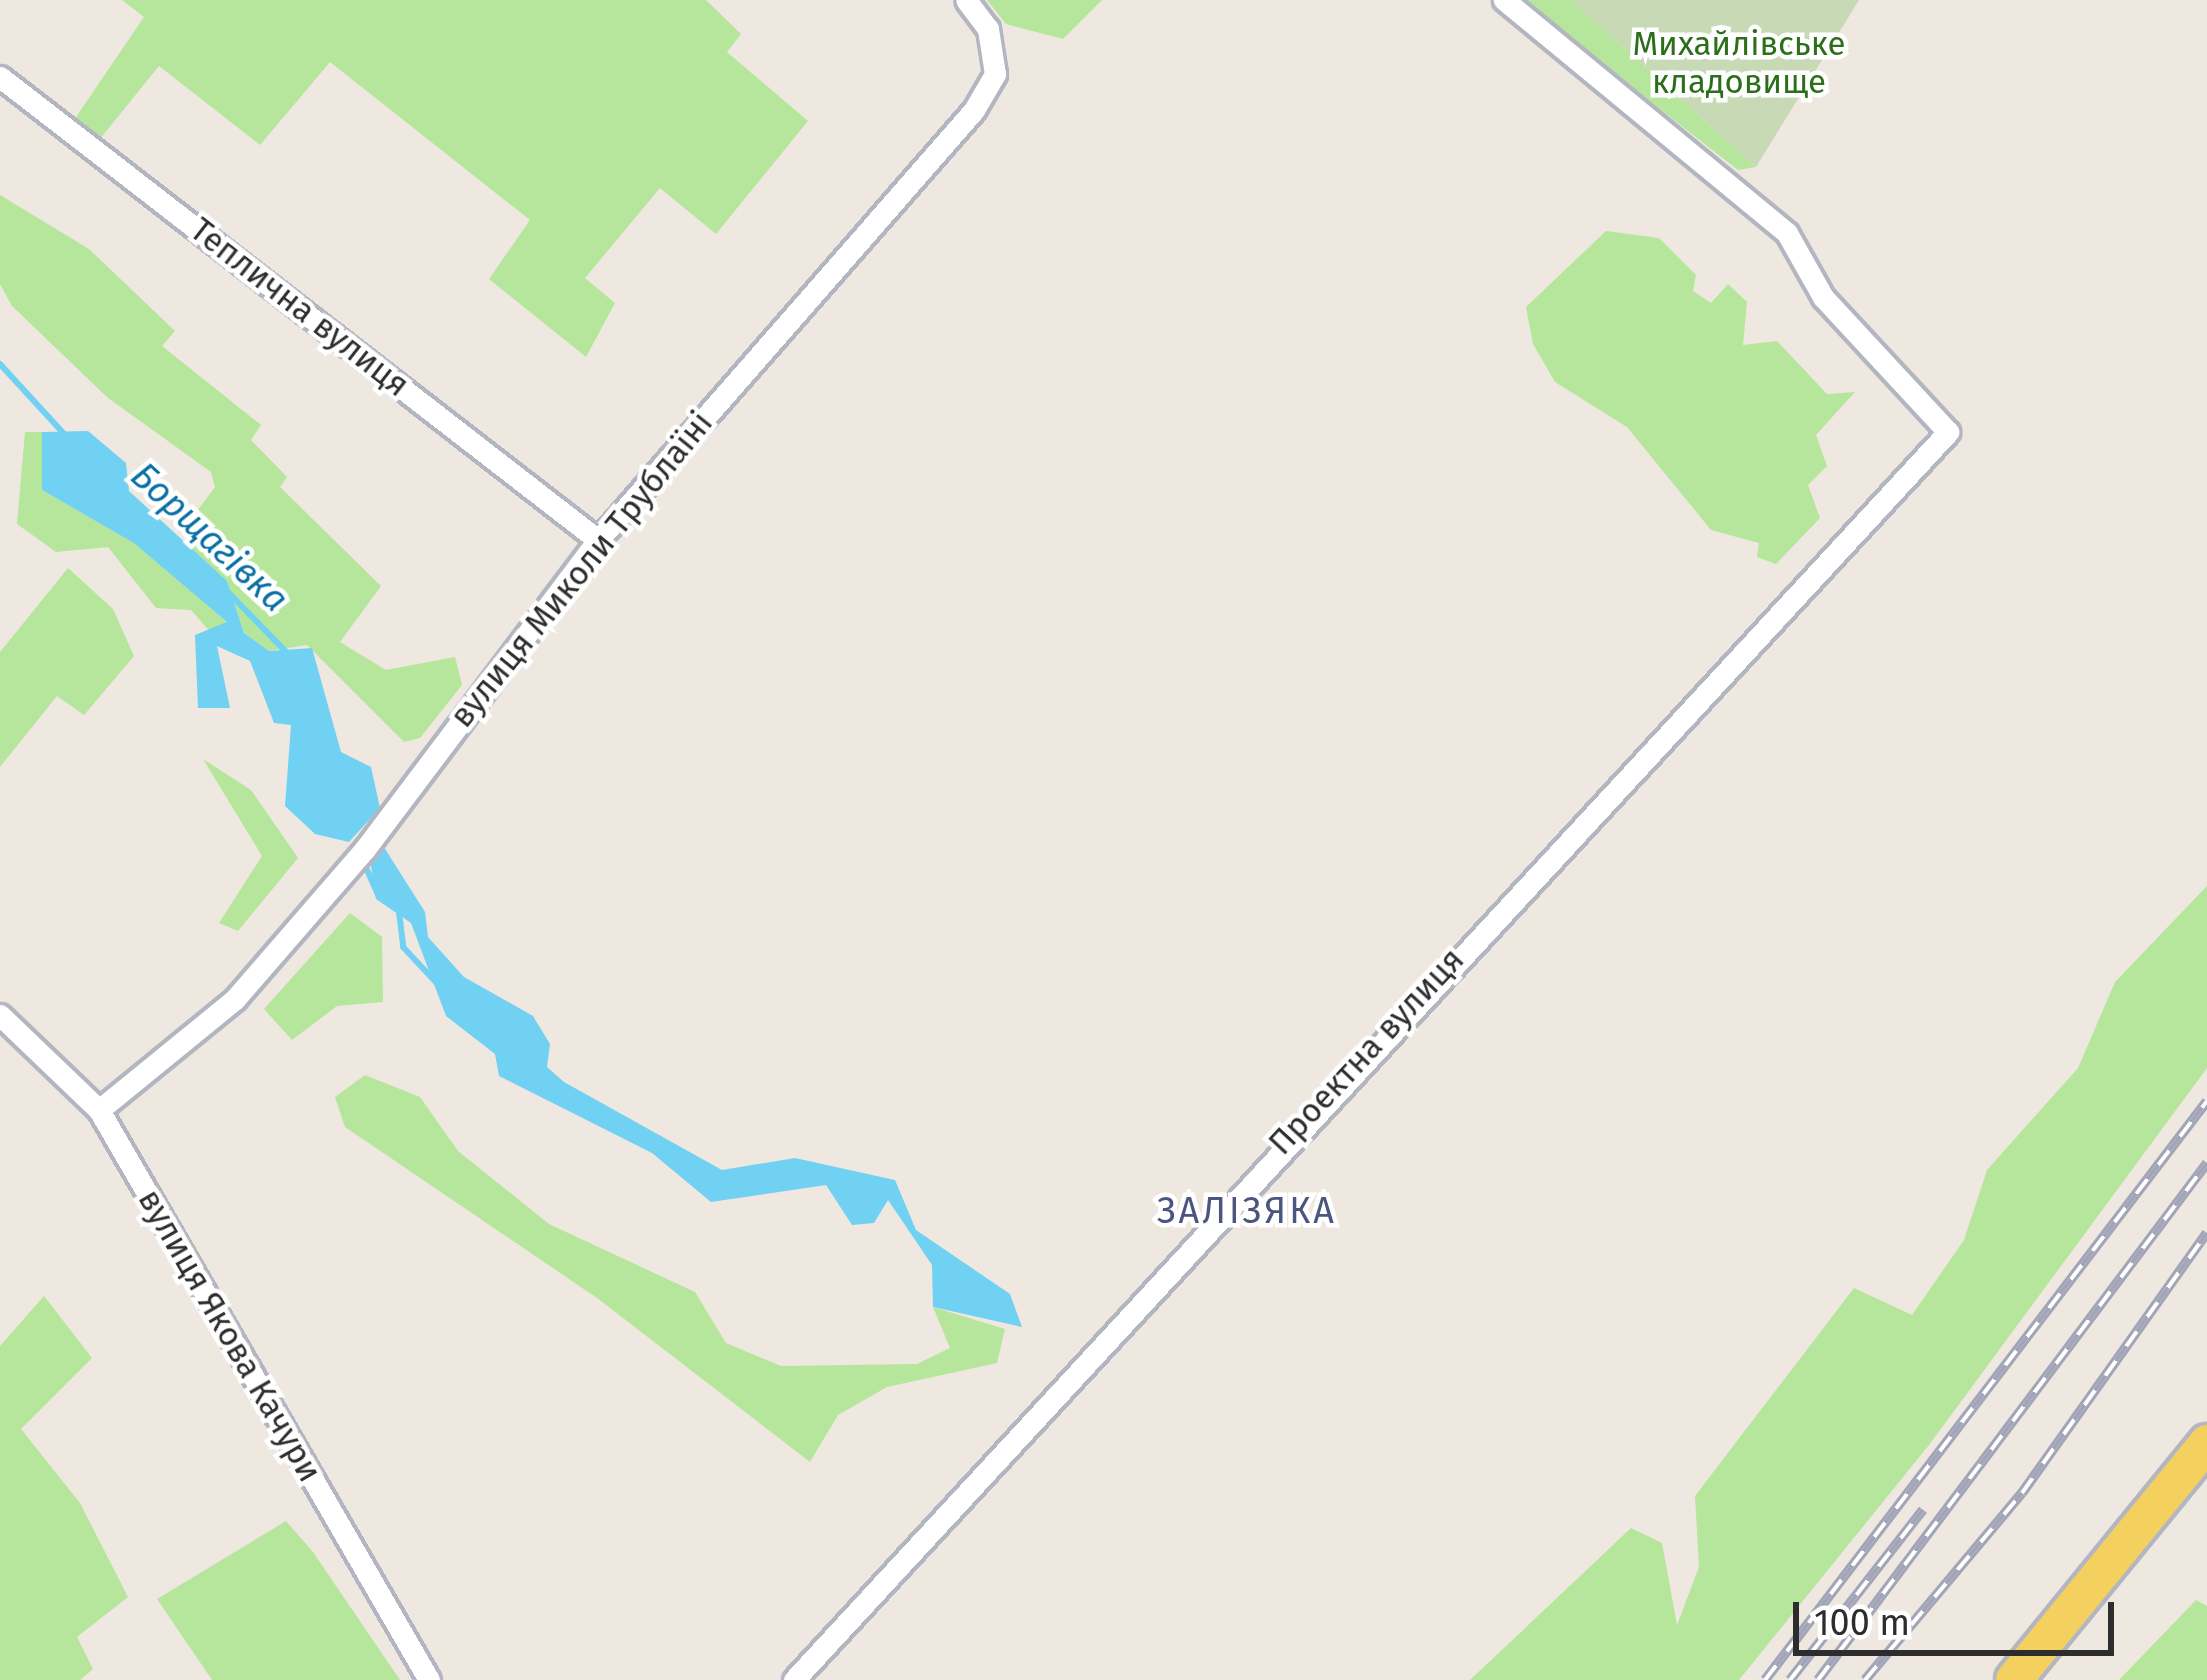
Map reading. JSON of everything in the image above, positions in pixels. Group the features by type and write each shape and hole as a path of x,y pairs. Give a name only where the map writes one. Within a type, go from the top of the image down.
{"main road":[{"path":"2014,1680 2207,1443"}],"street":[{"name":"вулиця Миколи Трублаїні","path":"99,1110 235,999 358,857 598,539 974,110 995,74 988,29 966,0"},
{"name":"Проектна вулиця","path":"794,1680 1948,432 1822,297 1787,233 1504,0"},
{"name":"Теплична вулиця","path":"0,77 598,539"},
{"name":"вулиця Якова Качури","path":"0,1015 99,1110 429,1680"}],"green space":[{"path":"122,0 706,0 741,34 727,52 808,121 716,234 660,188 585,278 615,303 586,357 489,279 530,220 330,62 260,145 159,66 99,140 74,120 144,17"},
{"path":"987,0 1102,0 1063,39 1006,24"},
{"path":"1520,0 1571,0 1756,167 1738,170"},
{"name":"Михайлівське кладовище","path":"1571,0 1859,0 1756,167"},
{"path":"0,195 89,249 175,331 162,346 261,425 251,440 287,477 280,487 381,586 340,642 386,670 455,657 462,685 420,738 404,742 307,645 269,651 244,633 227,581 186,548 196,535 213,536 194,515 215,487 211,472 108,398 12,306 0,284"},
{"path":"1606,231 1659,238 1696,275 1693,291 1711,303 1728,284 1747,302 1743,345 1777,341 1827,394 1855,392 1816,435 1827,466 1808,485 1820,518 1776,564 1757,557 1759,543 1711,530 1627,427 1555,382 1533,344 1526,307"},
{"path":"25,432 42,432 42,490 135,543 228,623 213,635 191,610 156,608 108,547 56,552 17,524"},
{"path":"68,568 113,609 134,656 84,715 57,696 0,767 0,652"},
{"path":"203,759 251,790 298,858 238,931 219,923 262,856"},
{"path":"2207,886 2207,1068 1929,1445 1739,1680 1470,1680 1631,1528 1662,1543 1677,1625 1699,1567 1695,1496 1854,1288 1912,1315 1964,1240 1987,1170 2078,1068 2115,982"},
{"path":"350,913 382,937 383,1002 337,1006 292,1040 264,1009"},
{"path":"365,1075 420,1097 458,1151 549,1224 695,1292 726,1343 781,1366 917,1364 950,1348 933,1307 1005,1329 997,1363 887,1387 838,1415 810,1462 597,1298 345,1127 335,1097"},
{"path":"44,1296 92,1358 21,1429 80,1503 128,1597 77,1637 93,1669 80,1680 0,1680 0,1346"},
{"path":"286,1521 313,1552 400,1680 212,1680 157,1599"},
{"path":"2196,1600 2207,1606 2207,1680 2119,1680"}],"water":[{"path":"88,431 126,463 129,491 227,581 244,633 269,651 312,648 341,752 371,767 380,808 349,842 315,834 285,806 291,725 274,723 250,661 217,646 230,708 198,708 195,635 227,622 134,543 42,490 42,432"},
{"path":"382,844 425,912 428,937 464,977 533,1016 550,1044 547,1067 564,1082 722,1170 795,1158 895,1180 916,1230 1010,1294 1022,1327 933,1307 932,1265 888,1200 874,1223 852,1225 826,1185 711,1202 652,1153 499,1076 495,1054 446,1016 411,923 376,899 370,859"}],"waterway":[{"name":"Борщагівка","path":"0,364 65,435"},
{"name":"Борщагівка","path":"226,590 287,653"},
{"path":"363,861 379,897"},
{"path":"399,912 403,947 447,994"}],"railway":[{"path":"1765,1680 2207,1101"},
{"path":"1818,1680 2207,1163"},
{"path":"1865,1680 2022,1493 2207,1233"},
{"path":"1790,1680 1923,1510"}],"district":[{"name":"ЗАЛІЗЯКА","path":"1247,1212"}]}
